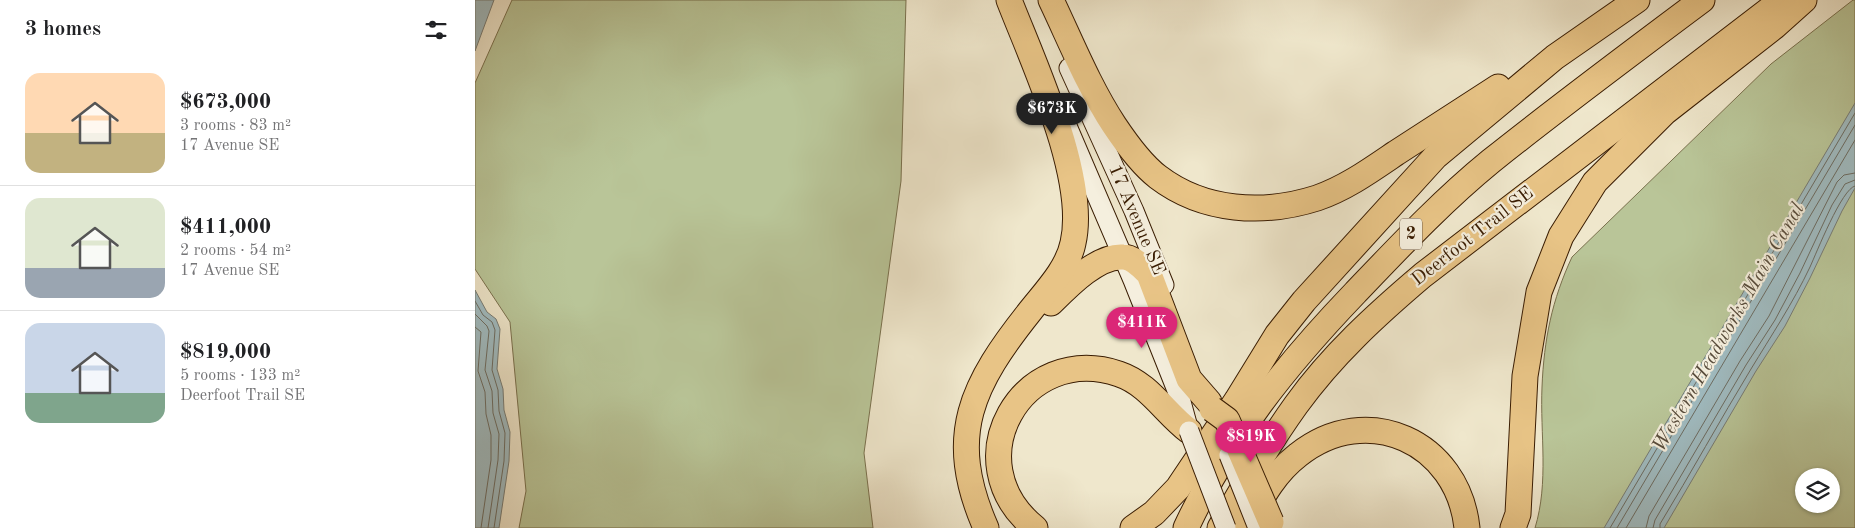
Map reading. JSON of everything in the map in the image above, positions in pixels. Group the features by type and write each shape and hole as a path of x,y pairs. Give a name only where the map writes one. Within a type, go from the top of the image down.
{"highway":[{"path":"986,528 979,510 966,459 970,413 983,379 1003,345 1059,274 1073,243 1075,225 1075,209 1063,144 1010,0"},
{"path":"1051,0 1087,77 1109,117 1139,158 1158,177 1185,192 1208,202 1231,208 1275,208 1317,198 1352,182 1531,66 1555,57"},
{"path":"1133,528 1154,513 1179,488 1277,335 1304,301 1435,157 1555,57 1637,0"},
{"name":"Deerfoot Trail SE","path":"1186,528 1200,497 1244,426 1279,377 1308,342 1404,241 1491,162 1702,0"},
{"name":"Deerfoot Trail SE","path":"1220,528 1259,460 1296,405 1318,377 1370,320 1423,275 1783,0"},
{"path":"1513,528 1518,514 1525,376 1539,292 1561,236 1595,182 1665,112 1775,26 1804,0"},
{"path":"983,379 1073,281 1106,259 1123,256 1141,266 1149,274 1189,379 1211,406 1227,420 1267,526"},
{"path":"1035,528 1018,513 1009,500 1003,487 997,455 1005,422 1013,408 1024,394 1042,382 1057,373 1073,369 1108,371 1121,374 1149,392 1173,420 1189,431"},
{"path":"1245,528 1270,484 1281,470 1299,454 1318,442 1357,430 1378,431 1398,436 1416,444 1431,455 1453,480 1460,496 1467,528"}],"main road":[{"name":"17 Avenue SE","path":"1010,0 1123,256 1180,398 1189,431 1226,528"},
{"name":"17 Avenue SE","path":"1039,0 1140,226 1211,406"}],"green space":[{"path":"512,0 906,0 901,181 864,453 873,528 519,528 526,491 510,322 475,269 475,83"},
{"path":"1855,0 1855,528 1535,528 1542,493 1542,387 1547,336 1554,304 1572,257 1771,64"}],"water":[{"path":"475,0 494,0 475,51"},
{"name":"Western Headworks Main Canal","path":"1855,103 1855,188 1785,326 1756,371 1664,528 1604,528"},
{"path":"475,290 487,312 496,319 500,329 497,369 503,389 504,410 510,432 509,461 499,528 475,528"}]}
